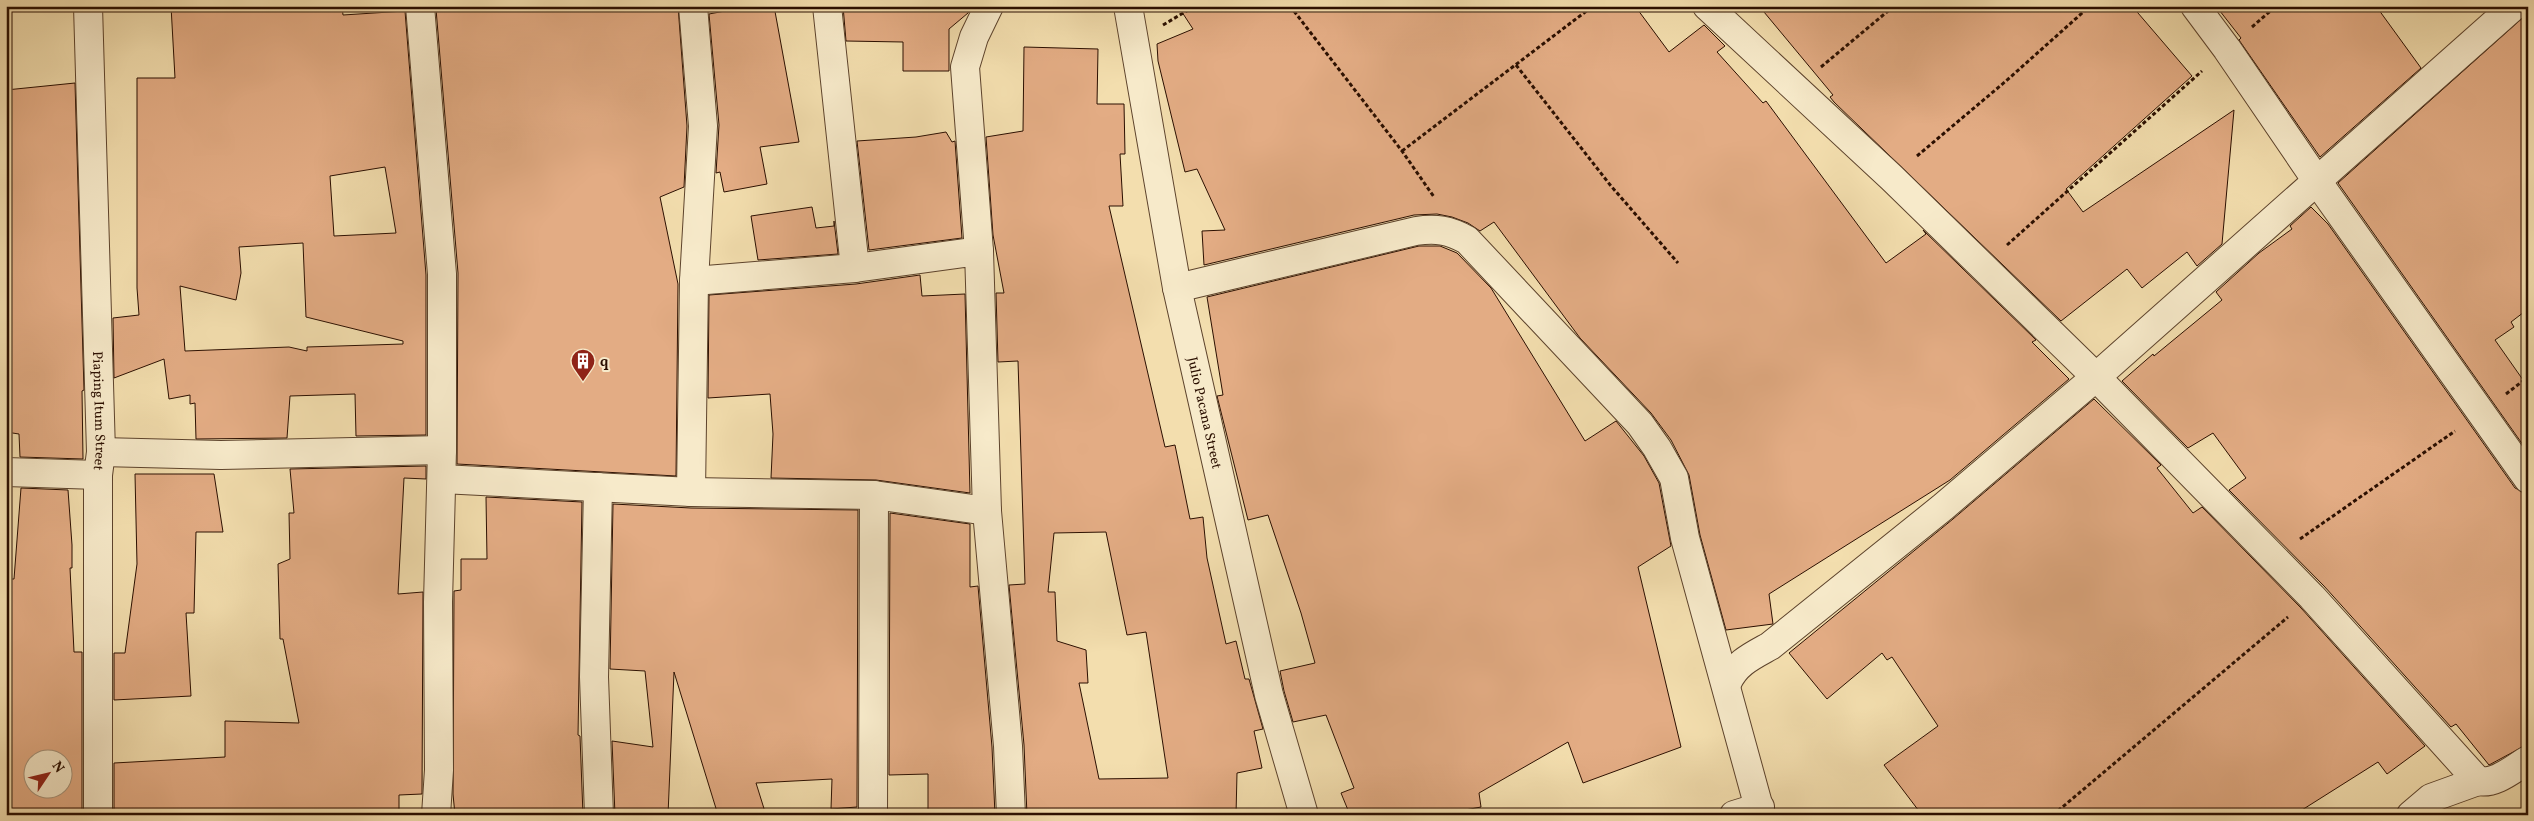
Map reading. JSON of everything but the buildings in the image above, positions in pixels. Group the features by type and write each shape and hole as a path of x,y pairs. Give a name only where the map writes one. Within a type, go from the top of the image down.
{"street":[{"name":"Piaping Itum Street","path":"88,6 100,463 98,815"},
{"path":"420,6 442,274 442,479 438,602 439,770 436,815"},
{"path":"690,492 694,281 703,126 693,6"},
{"path":"827,6 856,268"},
{"path":"989,6 974,36 965,66 979,251 987,511 1008,746 1012,815"},
{"name":"Julio Pacana Street","path":"1128,6 1177,288 1269,696 1304,815"},
{"path":"1707,6 1892,178 2096,377 2312,597 2478,781"},
{"path":"2195,6 2228,48 2317,181 2528,479"},
{"path":"1727,683 1731,674 1747,658 1770,646 1943,507 2096,377 2514,6"},
{"path":"1177,288 1432,228 1445,230 1467,240 1640,424 1658,448 1674,478 1685,538 1727,683 1761,811 1734,815"},
{"path":"694,281 856,268 979,251"},
{"path":"6,472 221,454 442,450"},
{"path":"442,479 690,492 874,495 987,511"},
{"path":"598,487 594,677 599,815"},
{"path":"873,815 874,495"},
{"path":"2411,815 2431,798 2478,781 2488,782 2528,760"}],"path":[{"path":"1290,6 1402,151 1435,200"},
{"path":"1402,151 1593,6"},
{"path":"1796,88 1894,6"},
{"path":"1892,178 2006,82 2090,6"},
{"path":"1984,267 2031,221 2276,6"},
{"path":"1516,65 1611,186 1678,263"},
{"path":"2272,558 2482,412 2528,377"},
{"path":"2053,815 2312,597"}],"place":[{"name":"q","path":"583,382"}]}
